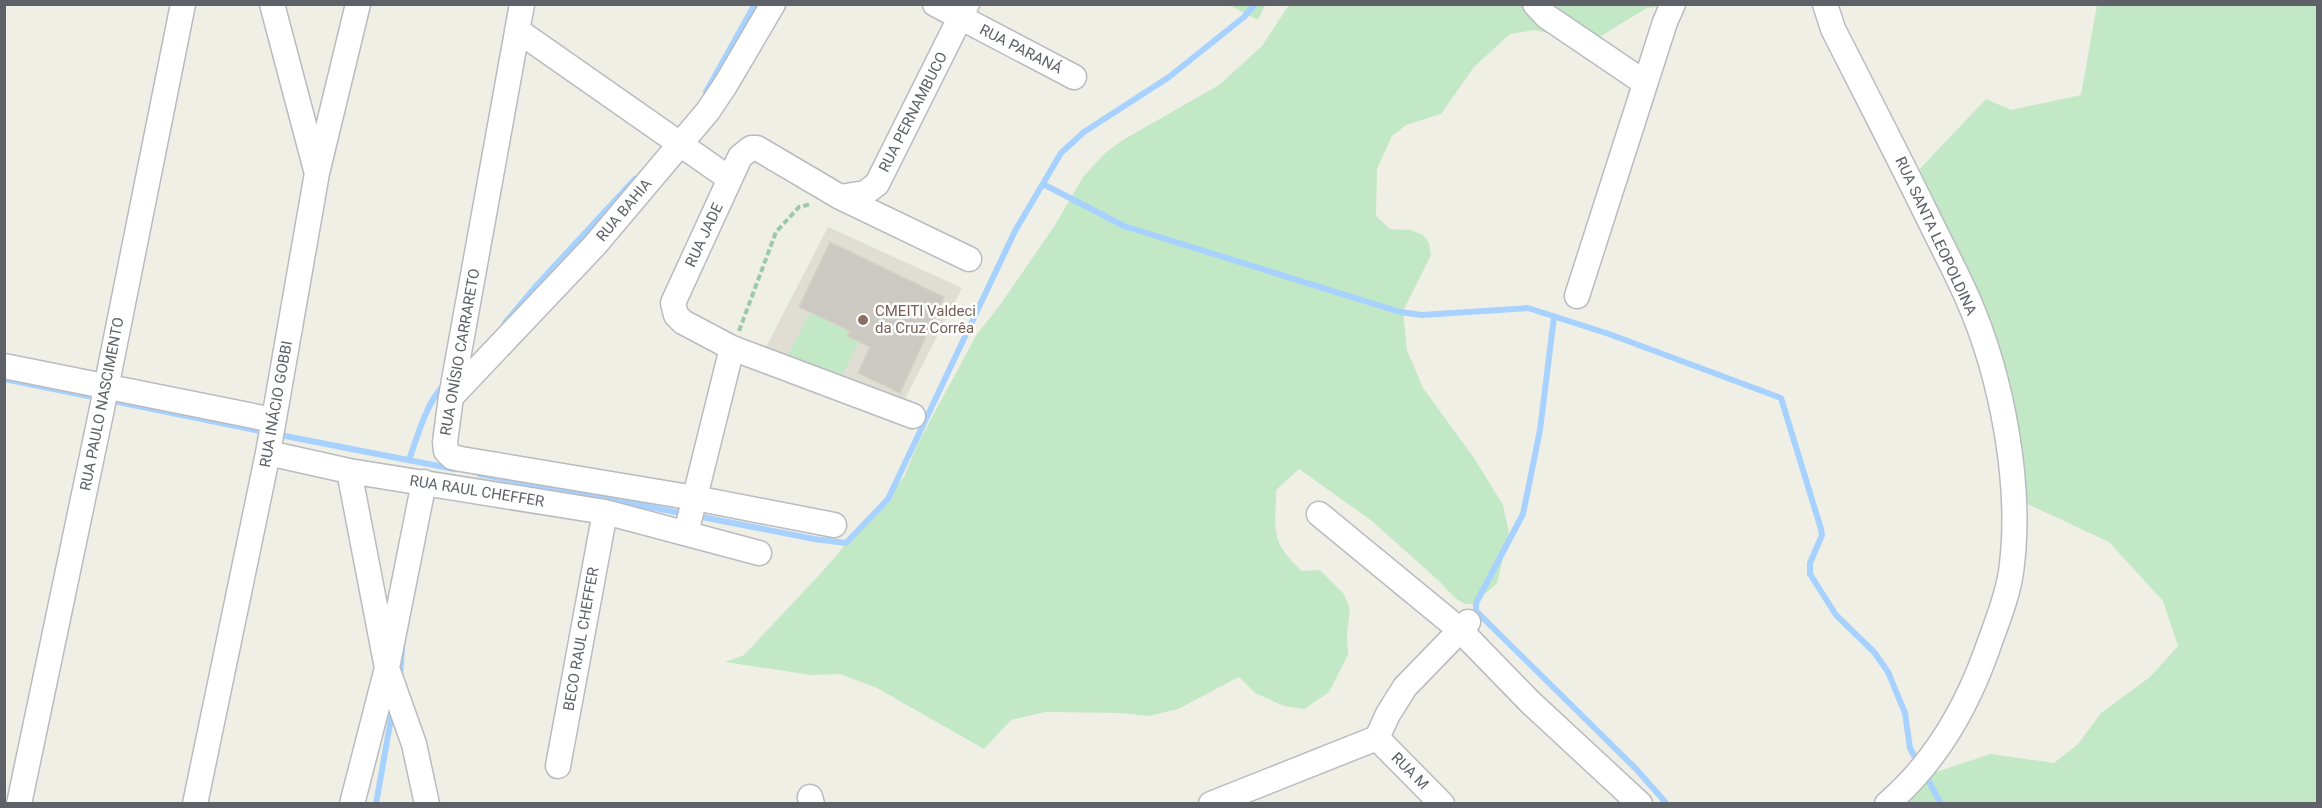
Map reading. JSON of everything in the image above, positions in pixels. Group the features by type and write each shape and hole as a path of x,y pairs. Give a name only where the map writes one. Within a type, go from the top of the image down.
{"street":[{"name":"RUA PAULO NASCIMENTO","path":"19,804 100,418 183,4"},
{"path":"272,4 317,173"},
{"name":"RUA INÁCIO GOBBI","path":"195,804 268,453 317,173 357,4"},
{"name":"RUA ONÍSIO CARRARETO","path":"522,4 458,358 445,442 446,451 452,457 691,514 834,525"},
{"name":"RUA BAHIA","path":"452,394 595,245 708,111 773,4"},
{"name":"RUA PARANÁ","path":"935,4 964,11 1074,77"},
{"path":"1535,4 1546,16 1645,83"},
{"path":"1577,296 1672,4"},
{"name":"RUA SANTA LEOPOLDINA","path":"1825,4 1833,29 1968,298 1991,364 2014,480 2011,573 2002,607 1982,663 1964,707 1939,748 1909,784 1887,804"},
{"name":"RUA PERNAMBUCO","path":"840,197 865,193 877,184 964,11"},
{"path":"518,30 730,179"},
{"name":"RUA JADE","path":"913,416 732,348 683,322 673,310 673,303 740,157 751,148 757,148 840,197 969,259"},
{"path":"732,348 691,514 759,553"},
{"path":"4,366 273,420"},
{"name":"RUA RAUL CHEFFER","path":"268,453 349,471 605,512 691,514"},
{"path":"349,471 389,675 414,744 427,804"},
{"path":"352,804 389,675 435,483"},
{"name":"BECO RAUL CHEFFER","path":"558,766 605,512"},
{"path":"1319,514 1464,626 1530,702 1640,804"},
{"path":"1211,804 1377,738 1404,687 1464,626"},
{"name":"RUA M","path":"1377,738 1442,804"}],"path":[{"path":"732,348 776,231 799,207 840,197"}],"shaded area":[{"name":"CMEITI Valdeci da Cruz Corrêa","path":"828,227 962,288 904,401 764,351"}],"green space":[{"path":"1229,5 1265,5 1258,20"},
{"path":"1289,5 1659,5 1647,8 1596,39 1576,39 1534,30 1510,34 1474,67 1441,114 1406,125 1392,136 1377,169 1376,216 1390,229 1411,230 1423,235 1429,243 1431,255 1403,311 1407,350 1423,388 1474,458 1503,505 1509,533 1497,583 1474,604 1465,604 1455,598 1372,521 1299,469 1276,490 1276,526 1279,543 1291,561 1302,571 1320,570 1343,593 1350,608 1347,634 1348,655 1329,692 1304,709 1284,706 1255,693 1239,677 1178,709 1149,716 1122,713 1045,712 1011,720 984,749 877,688 840,674 811,675 725,662 744,655 822,572 904,477 918,443 977,334 1000,305 1055,225 1083,177 1105,153 1123,140 1219,85 1262,46"},
{"path":"2097,5 2317,5 2317,803 1893,804 1927,775 1991,754 2054,763 2078,744 2101,713 2150,677 2178,646 2163,601 2109,542 2021,501 2016,449 1914,175 1986,99 2011,110 2081,95"},
{"path":"810,312 850,331 848,336 859,342 841,378 786,359"}],"building":[{"path":"830,242 944,297 900,393 858,373 870,347 847,336 850,331 799,307"}],"waterway":[{"path":"706,92 755,4"},
{"path":"697,516 846,543 888,499 1015,231 1061,153 1084,132 1169,77 1244,17 1255,4"},
{"path":"505,323 635,179"},
{"path":"1043,184 1124,226 1400,312 1422,315 1528,308 1609,334 1781,398 1822,535 1810,563 1810,574 1836,615 1874,652 1888,672 1905,713 1910,748 1918,763"},
{"path":"1554,317 1540,430 1523,514 1476,603 1476,611 1637,770 1667,804"},
{"path":"4,379 98,398"},
{"path":"409,460 428,409 446,383"},
{"path":"108,400 265,432"},
{"path":"275,434 454,469"},
{"path":"479,474 686,514"},
{"path":"400,678 402,649"},
{"path":"376,804 393,707"},
{"path":"1925,774 1941,804"}],"place":[{"name":"CMEITI Valdeci da Cruz Corrêa","path":"863,320"}]}
